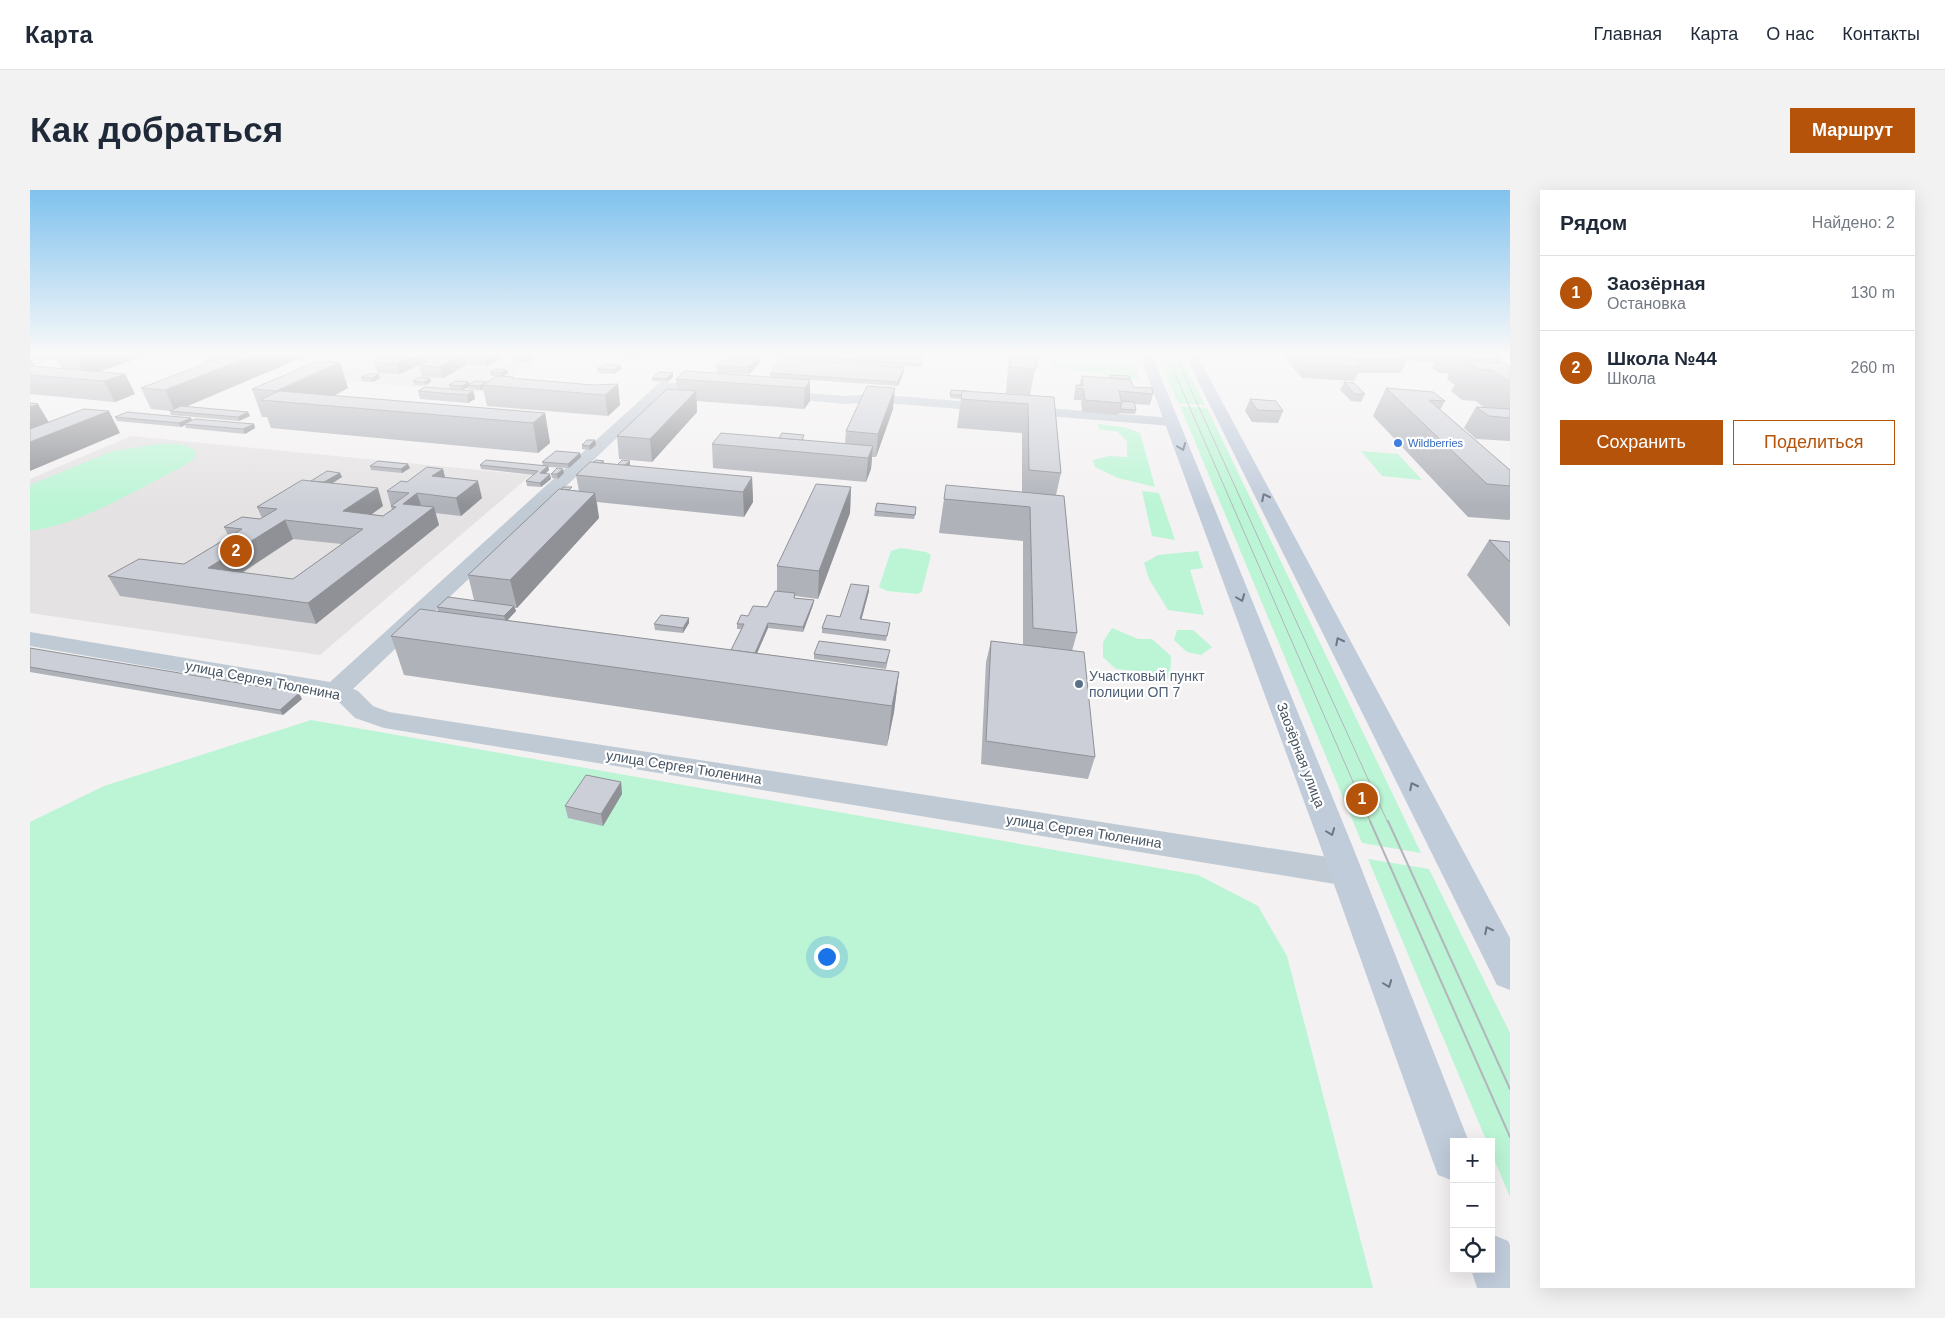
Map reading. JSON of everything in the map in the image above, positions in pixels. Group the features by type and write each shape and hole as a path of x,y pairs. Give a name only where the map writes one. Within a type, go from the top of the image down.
{"main road":[{"name":"Заозёрная улица","path":"1167,404 1450,1148"},
{"path":"1211,404 1510,974"},
{"path":"1495,1269 1502,1288"}],"street":[{"path":"336,691 644,404"},
{"path":"951,404 1172,422"},
{"name":"улица Сергея Тюленина","path":"30,639 336,691 349,697 364,712 384,720 1346,873"}],"shaded area":[{"path":"131,436 531,475 320,655 30,613 30,479"}],"green space":[{"path":"1180,406 1207,408 1421,853 1362,843"},
{"path":"1098,424 1124,427 1140,433 1155,487 1118,478 1095,467 1093,460 1109,456 1127,457 1127,441 1118,432 1099,429"},
{"path":"158,444 178,444 188,447 196,452 194,459 127,496 89,514 50,527 30,531 30,485 113,451"},
{"path":"1361,451 1398,454 1422,480 1382,476"},
{"path":"1142,491 1159,493 1175,540 1152,536"},
{"path":"901,548 926,552 931,555 922,591 918,594 887,591 879,587 891,551"},
{"path":"1198,551 1203,568 1190,570 1204,615 1168,610 1149,579 1144,563 1158,555"},
{"path":"1112,628 1138,639 1152,639 1171,656 1170,678 1155,680 1136,671 1116,669 1103,657 1103,642"},
{"path":"1177,630 1193,630 1212,647 1201,655 1187,652 1174,640"},
{"path":"311,720 1198,875 1258,906 1287,956 1373,1288 30,1288 30,822 104,786"},
{"path":"1368,859 1429,869 1510,1033 1510,1197 1495,1161 1495,1138 1485,1138"}],"building":[{"path":"310,404 439,404 545,413 533,423"},
{"path":"651,404 683,404 650,439 617,436"},
{"path":"858,404 889,404 878,434 846,431"},
{"path":"1028,404 1055,404 1061,473 1029,470"},
{"path":"1122,404 1135,404 1136,410 1120,409"},
{"path":"1253,404 1278,404 1283,411 1257,410"},
{"path":"1403,404 1434,404 1510,470 1510,486 1487,484"},
{"path":"181,406 248,412 238,417 170,411"},
{"path":"1476,407 1510,409 1510,418 1489,416"},
{"path":"84,409 109,411 30,442 30,429"},
{"path":"127,412 191,418 179,423 115,417"},
{"path":"195,419 254,424 243,429 184,424"},
{"path":"721,433 873,446 868,458 712,444"},
{"path":"782,433 804,435 802,440 779,438"},
{"path":"587,440 595,440 589,446 582,445"},
{"path":"556,451 580,453 568,464 542,462"},
{"path":"486,460 548,466 540,473 550,474 540,483 526,481 538,471 480,465"},
{"path":"596,460 604,461 601,463 593,462"},
{"path":"622,460 630,461 625,465 617,465"},
{"path":"378,461 408,464 401,469 370,466"},
{"path":"590,462 752,477 743,492 576,475"},
{"path":"427,467 443,469 432,476 478,481 456,498 417,493 403,504 434,507 308,603 108,576 139,559 184,564 242,529 224,527 242,517 260,519 277,509 257,507 302,480 378,488 343,511 383,516 396,507 391,506 409,493 387,491 401,481 407,482","holes":["285,520 363,529 293,579 208,568"]},
{"path":"557,468 563,469 557,474 551,474"},
{"path":"327,471 340,473 324,482 311,481"},
{"path":"816,484 851,487 819,571 777,566"},
{"path":"946,485 1064,496 1077,633 1033,628 1030,507 944,499"},
{"path":"563,487 572,487 569,490 561,489"},
{"path":"559,489 595,493 510,580 468,575"},
{"path":"877,503 916,507 915,515 875,511"},
{"path":"1489,540 1510,542 1510,562"},
{"path":"851,584 869,586 860,619 890,623 887,636 822,628 827,615 840,617"},
{"path":"775,591 795,593 794,598 814,600 803,627 768,623 755,653 731,650 744,624 737,624 741,615 748,616 753,606 767,607"},
{"path":"448,597 514,606 504,616 437,607"},
{"path":"420,609 899,672 892,706 391,636"},
{"path":"661,615 689,618 683,628 654,624"},
{"path":"819,641 890,650 886,663 814,654"},
{"path":"991,641 1084,652 1095,757 986,741"},
{"path":"30,648 299,693 280,710 30,667"},
{"path":"586,775 621,782 601,814 565,806"}],"tram line":[{"path":"1188,404 1371,823"},
{"path":"1198,404 1388,823"},
{"path":"1370,821 1510,1137"},
{"path":"1388,821 1510,1089"}],"place":[{"name":"Wildberries","path":"1398,443"},
{"name":"Школа №44","path":"236,551"},
{"name":"Участковый пункт полиции ОП 7","path":"1079,684"},
{"name":"Заозёрная","path":"1362,799"}]}
